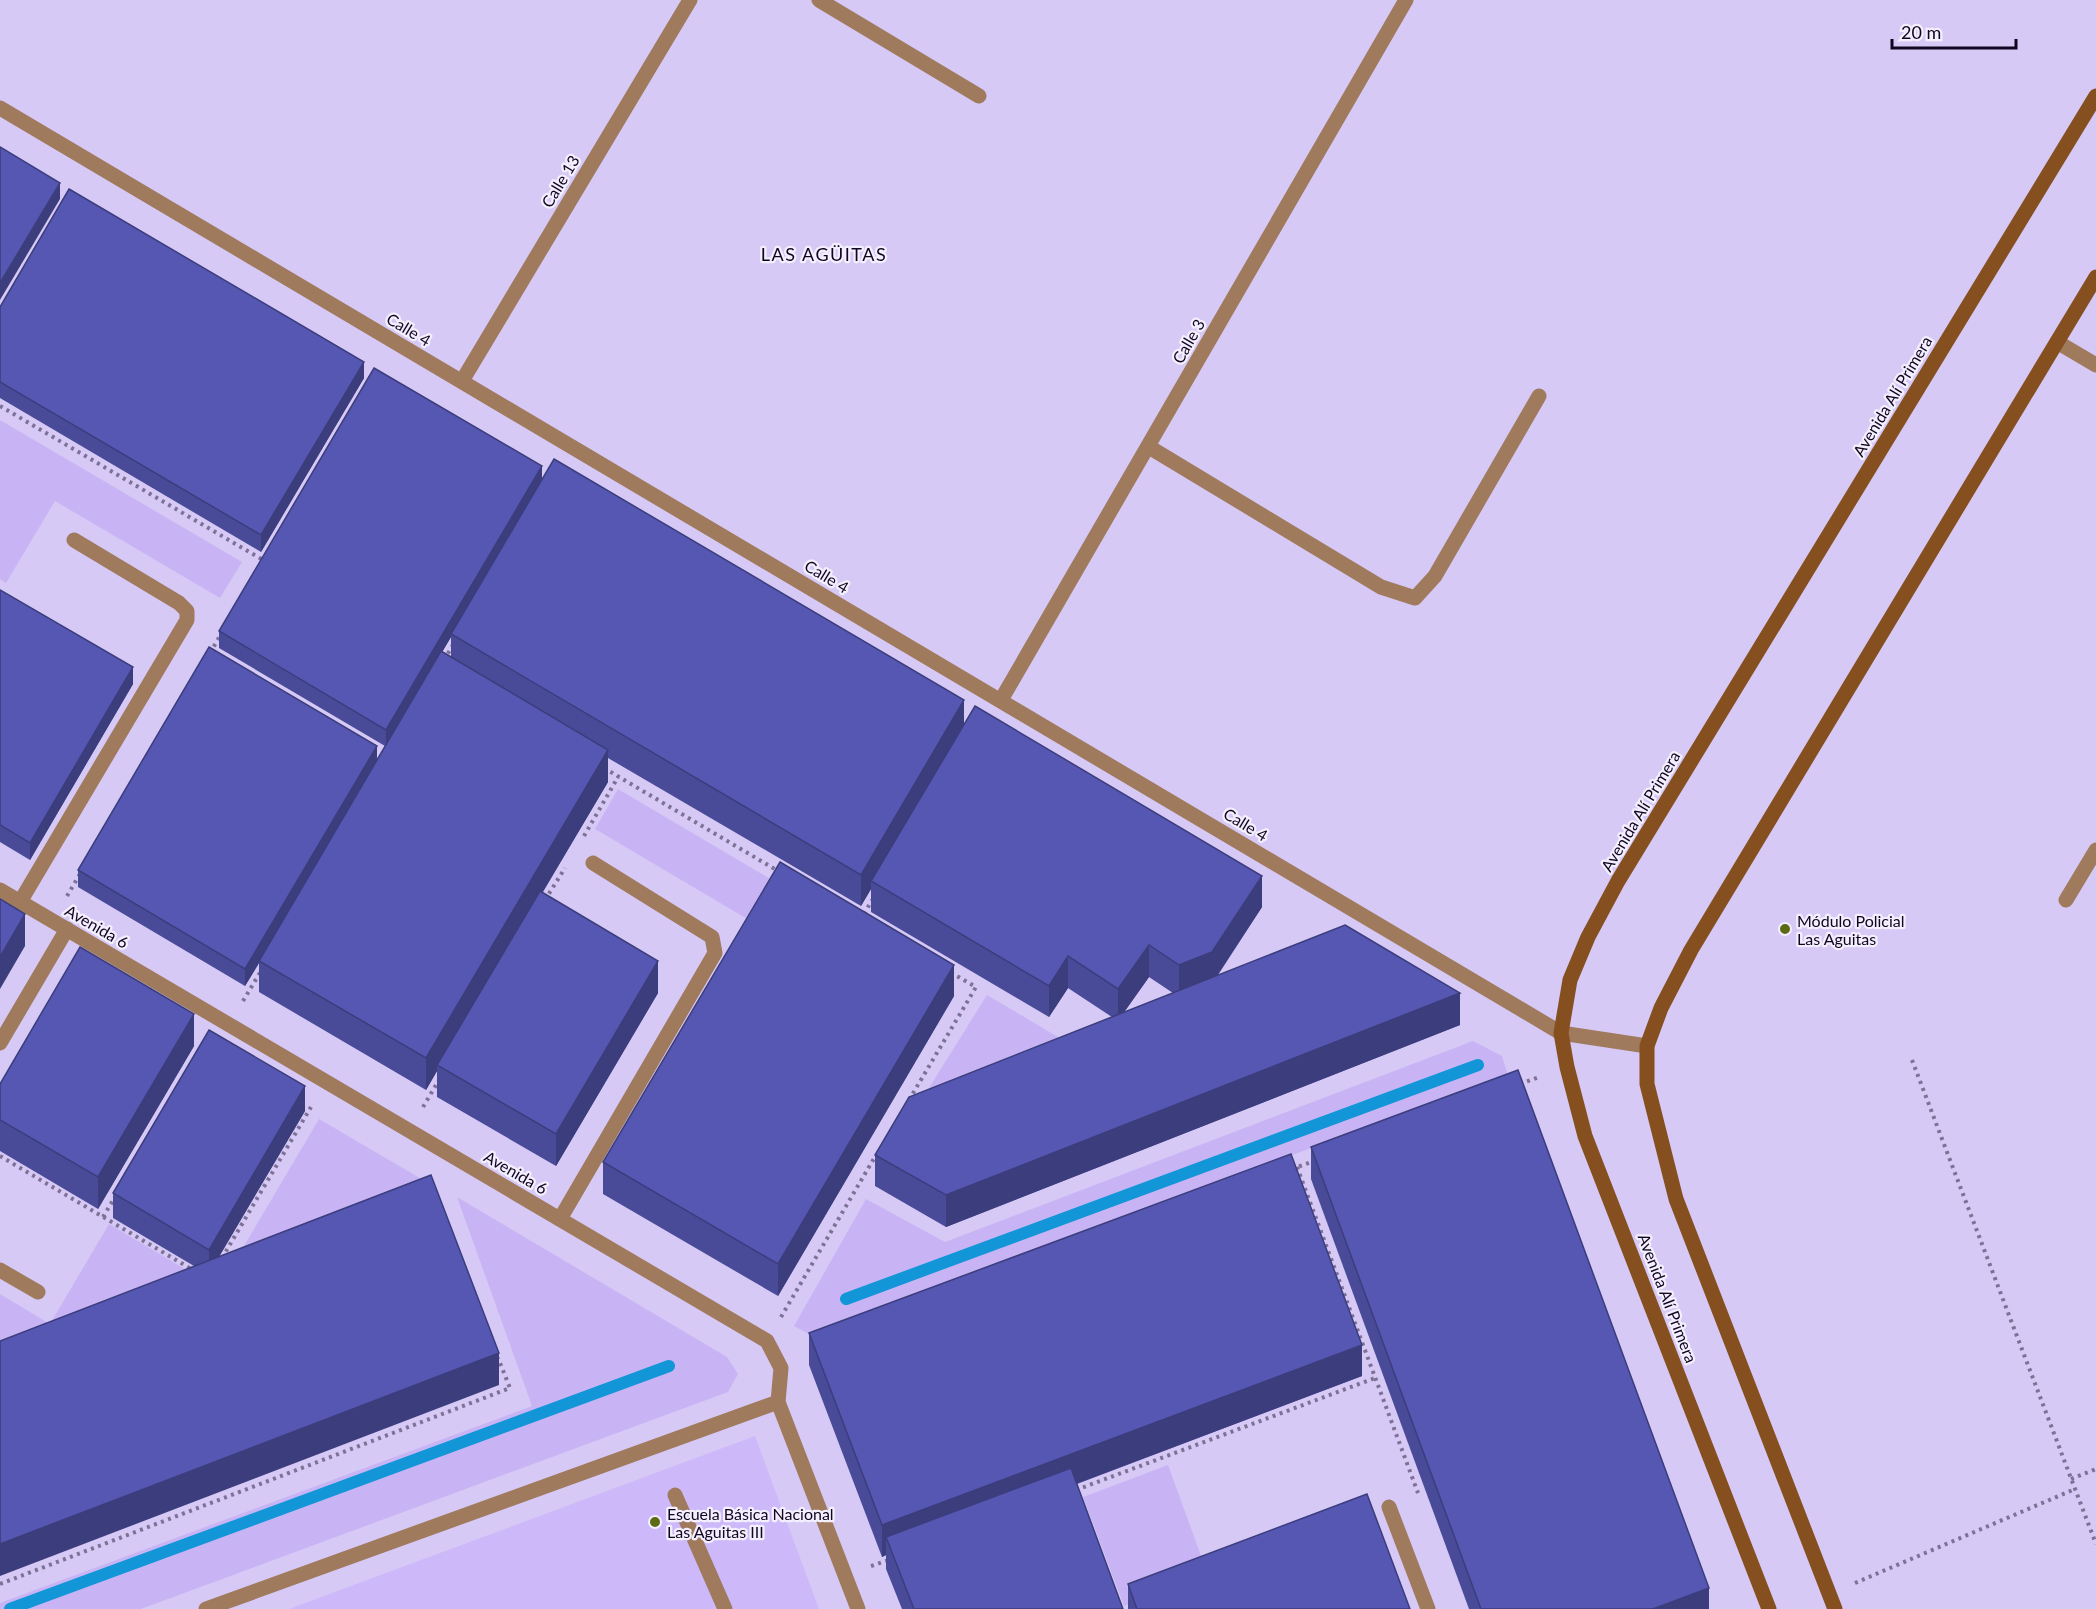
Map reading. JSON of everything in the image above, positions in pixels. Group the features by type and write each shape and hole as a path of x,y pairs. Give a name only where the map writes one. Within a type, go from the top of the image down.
{"main road":[{"name":"Avenida Alí Primera","path":"1769,1609 1586,1136 1567,1067 1561,1033 1570,980 1587,937 1618,881 2096,96"},
{"path":"1835,1609 1676,1199 1647,1084 1647,1046 1661,1008 1691,950 2096,277"}],"street":[{"name":"Calle 13","path":"462,381 690,0"},
{"path":"819,0 979,96"},
{"name":"Calle 3","path":"1001,700 1406,0"},
{"name":"Calle 4","path":"0,108 1561,1033 1647,1046"},
{"path":"2057,342 2096,365"},
{"path":"1149,447 1381,587 1415,598 1435,576 1539,396"},
{"path":"20,902 187,620 187,611 179,603 74,540"},
{"path":"2066,900 2096,850"},
{"path":"560,1219 715,954 712,937 593,862"},
{"name":"Avenida 6","path":"0,890 767,1341"},
{"path":"0,1043 68,929"},
{"path":"0,1270 38,1292"},
{"path":"767,1341 781,1368 778,1402 858,1609"},
{"path":"206,1609 778,1402"},
{"path":"675,1495 724,1609"},
{"path":"1389,1507 1428,1609"}],"path":[{"path":"0,406 264,561"},
{"path":"258,571 270,551"},
{"path":"204,663 222,633"},
{"path":"438,671 456,640"},
{"path":"210,653 220,659"},
{"path":"598,765 783,873"},
{"path":"578,845 618,777"},
{"path":"543,904 566,865"},
{"path":"52,920 82,869"},
{"path":"861,919 873,899"},
{"path":"229,1024 266,963"},
{"path":"904,1108 976,987 947,970"},
{"path":"1912,1060 2096,1544"},
{"path":"1511,1088 1567,1067"},
{"path":"410,1130 440,1079"},
{"path":"221,1259 326,1081"},
{"path":"767,1341 880,1149"},
{"path":"0,1156 200,1274"},
{"path":"1286,1171 1320,1158"},
{"path":"1297,1167 1420,1499"},
{"path":"103,1217 121,1187"},
{"path":"0,1584 510,1388 497,1356"},
{"path":"1079,1501 1075,1491 1375,1378"},
{"path":"2071,1479 2096,1469"},
{"path":"1829,1594 2075,1489"},
{"path":"845,1576 900,1556"}],"shaded area":[{"path":"0,420 242,562 220,598 55,501 6,583 0,579"},
{"path":"618,789 772,880 749,920 595,829"},
{"path":"987,995 1075,1047 914,1112"},
{"path":"1473,1041 1502,1056 1508,1075 809,1334 794,1326 866,1199 945,1242"},
{"path":"319,1119 430,1184 234,1263"},
{"path":"457,1197 727,1357 738,1374 728,1392 141,1609 0,1609 0,1603 532,1406"},
{"path":"109,1224 200,1278 0,1354 0,1294 50,1324"},
{"name":"Escuela Básica Nacional Las Aguitas III","path":"755,1436 819,1609 289,1609"},
{"path":"1168,1465 1208,1575 1124,1606 1083,1497"}],"building":[{"path":"0,147 60,183 0,283"},
{"path":"69,189 364,362 261,535 0,382 0,307"},
{"path":"374,368 542,466 386,730 219,631"},
{"path":"554,459 964,700 861,875 451,634"},
{"path":"0,590 133,667 30,843 0,825"},
{"path":"209,647 377,746 245,969 78,870"},
{"path":"441,651 608,750 426,1058 259,961"},
{"path":"975,706 1262,876 1212,952 1179,965 1149,945 1118,989 1068,956 1049,986 871,881"},
{"path":"780,862 954,965 778,1264 603,1162"},
{"path":"540,891 658,961 556,1134 437,1065"},
{"path":"0,899 25,914 0,957"},
{"path":"1345,925 1460,993 946,1195 875,1155 909,1097"},
{"path":"80,947 194,1014 98,1177 0,1120 0,1084"},
{"path":"209,1030 305,1086 209,1250 113,1193"},
{"path":"1518,1070 1709,1588 1653,1609 1481,1609 1311,1147"},
{"path":"1291,1154 1362,1345 882,1525 809,1333"},
{"path":"431,1175 499,1353 0,1544 0,1341"},
{"path":"1071,1468 1123,1609 914,1609 886,1537"},
{"path":"1367,1494 1410,1609 1137,1609 1128,1584"}],"waterway":[{"path":"846,1299 1478,1065"},
{"path":"10,1609 669,1366"}],"place":[{"name":"Módulo Policial Las Aguitas","path":"1785,929"},
{"name":"Escuela Básica Nacional Las Aguitas III","path":"655,1522"}],"district":[{"name":"LAS AGÜITAS","path":"824,254"}]}
